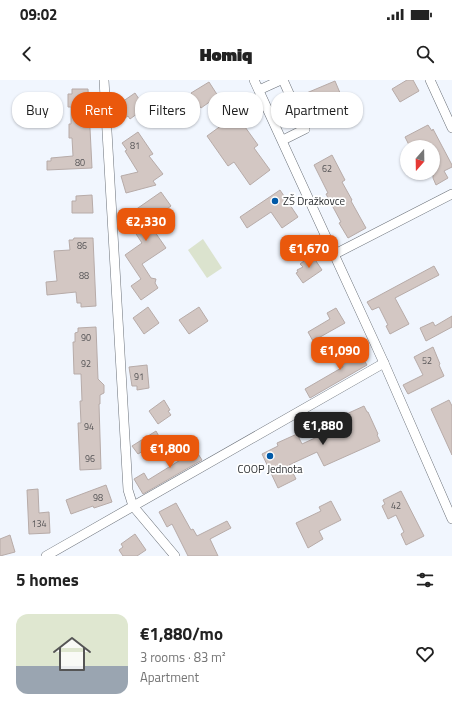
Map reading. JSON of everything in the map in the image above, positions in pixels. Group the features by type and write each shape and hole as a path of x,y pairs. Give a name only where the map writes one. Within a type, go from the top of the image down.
{"street":[{"path":"104,80 128,490 134,506 175,556"},
{"path":"254,80 335,254 452,519"},
{"path":"259,90 282,80 305,129 283,140"},
{"path":"430,80 452,128"},
{"path":"335,254 452,194"},
{"path":"46,556 384,363"}],"green space":[{"path":"203,239 222,268 207,278 188,250"}],"building":[{"path":"407,80 413,80 419,91 400,102 392,89"},
{"path":"335,81 340,92 309,92"},
{"path":"209,82 215,92 208,92 208,103 201,108 200,92 193,92"},
{"path":"72,89 88,89 88,92 72,92"},
{"path":"135,93 135,115 130,119 127,117 127,98"},
{"path":"68,94 71,94 71,107 68,107"},
{"path":"69,124 71,124 71,128 90,128 92,168 47,170 47,161 51,161 51,158 73,156 72,138 69,138"},
{"path":"428,125 432,131 433,129 439,140 406,140 405,137"},
{"path":"218,128 246,128 258,145 254,148 270,170 250,185 234,162 228,166 207,136"},
{"path":"138,132 153,154 149,156 163,174 153,181 156,185 126,193 121,176 138,172 125,151 127,150 122,143"},
{"path":"440,142 452,167 444,171 448,178 436,185 434,180 440,180"},
{"path":"332,155 345,180 342,182 366,228 348,238 339,223 341,222 326,194 328,193 314,165"},
{"name":"ZŠ Dražkovce","path":"280,190 298,217 282,228 271,212 247,228 240,217"},
{"path":"161,192 171,206 148,222 166,248 142,264 151,278 156,279 155,283 158,288 141,300 131,286 141,279 125,255 142,243 125,217"},
{"path":"92,195 93,213 72,213 72,201 76,201 76,196"},
{"path":"74,238 93,238 96,306 81,307 81,303 77,303 76,292 47,295 46,282 57,281 54,251 70,250 69,240 73,240"},
{"path":"312,255 322,270 303,283 296,273 298,272 297,270 303,267 300,264"},
{"path":"434,266 439,275 395,298 409,324 390,334 386,326 388,325 379,307 372,310 367,302"},
{"path":"148,307 159,323 144,334 133,318"},
{"path":"199,307 208,321 189,334 179,320"},
{"path":"336,308 345,323 313,341 308,332 330,319 327,313"},
{"path":"452,316 452,327 426,341 420,328 433,322 435,326"},
{"path":"96,327 98,379 104,385 104,393 100,395 99,404 101,469 80,470 78,423 81,423 81,374 74,374 73,342 75,342 75,333 78,332 78,328"},
{"path":"353,343 367,365 310,398 305,389 343,367 341,362 348,358 343,350"},
{"path":"433,347 444,376 408,394 403,385 423,375 414,357"},
{"path":"147,365 149,388 137,390 137,386 132,386 129,367"},
{"path":"164,400 170,410 168,411 171,415 158,424 149,411"},
{"path":"449,400 452,406 452,455 431,409"},
{"path":"364,406 380,441 324,466 317,452 289,465 296,479 278,488 262,454 278,446 277,443 297,434 302,444 343,425 341,421 344,420 342,416"},
{"path":"156,431 161,440 138,454 132,446"},
{"path":"187,443 193,446 202,460 143,494 134,479 144,473 148,480 182,459 176,449"},
{"path":"106,485 112,502 94,508 93,506 71,514 66,500"},
{"path":"38,489 39,513 49,512 50,533 29,534 27,490"},
{"path":"401,491 424,536 406,545 401,534 404,532 396,515 388,519 382,506 385,504 383,500"},
{"path":"331,501 341,520 319,531 323,539 308,548 296,523 321,511 319,507"},
{"path":"176,503 191,530 193,529 197,536 227,521 231,528 210,539 218,556 188,556 172,524 167,527 159,512"},
{"path":"135,534 146,550 137,556 123,556 119,550 123,547 121,544"},
{"path":"10,535 15,552 0,556 0,539"}],"place":[{"name":"ZŠ Dražkovce","path":"275,201"},
{"name":"COOP Jednota","path":"270,456"}]}
